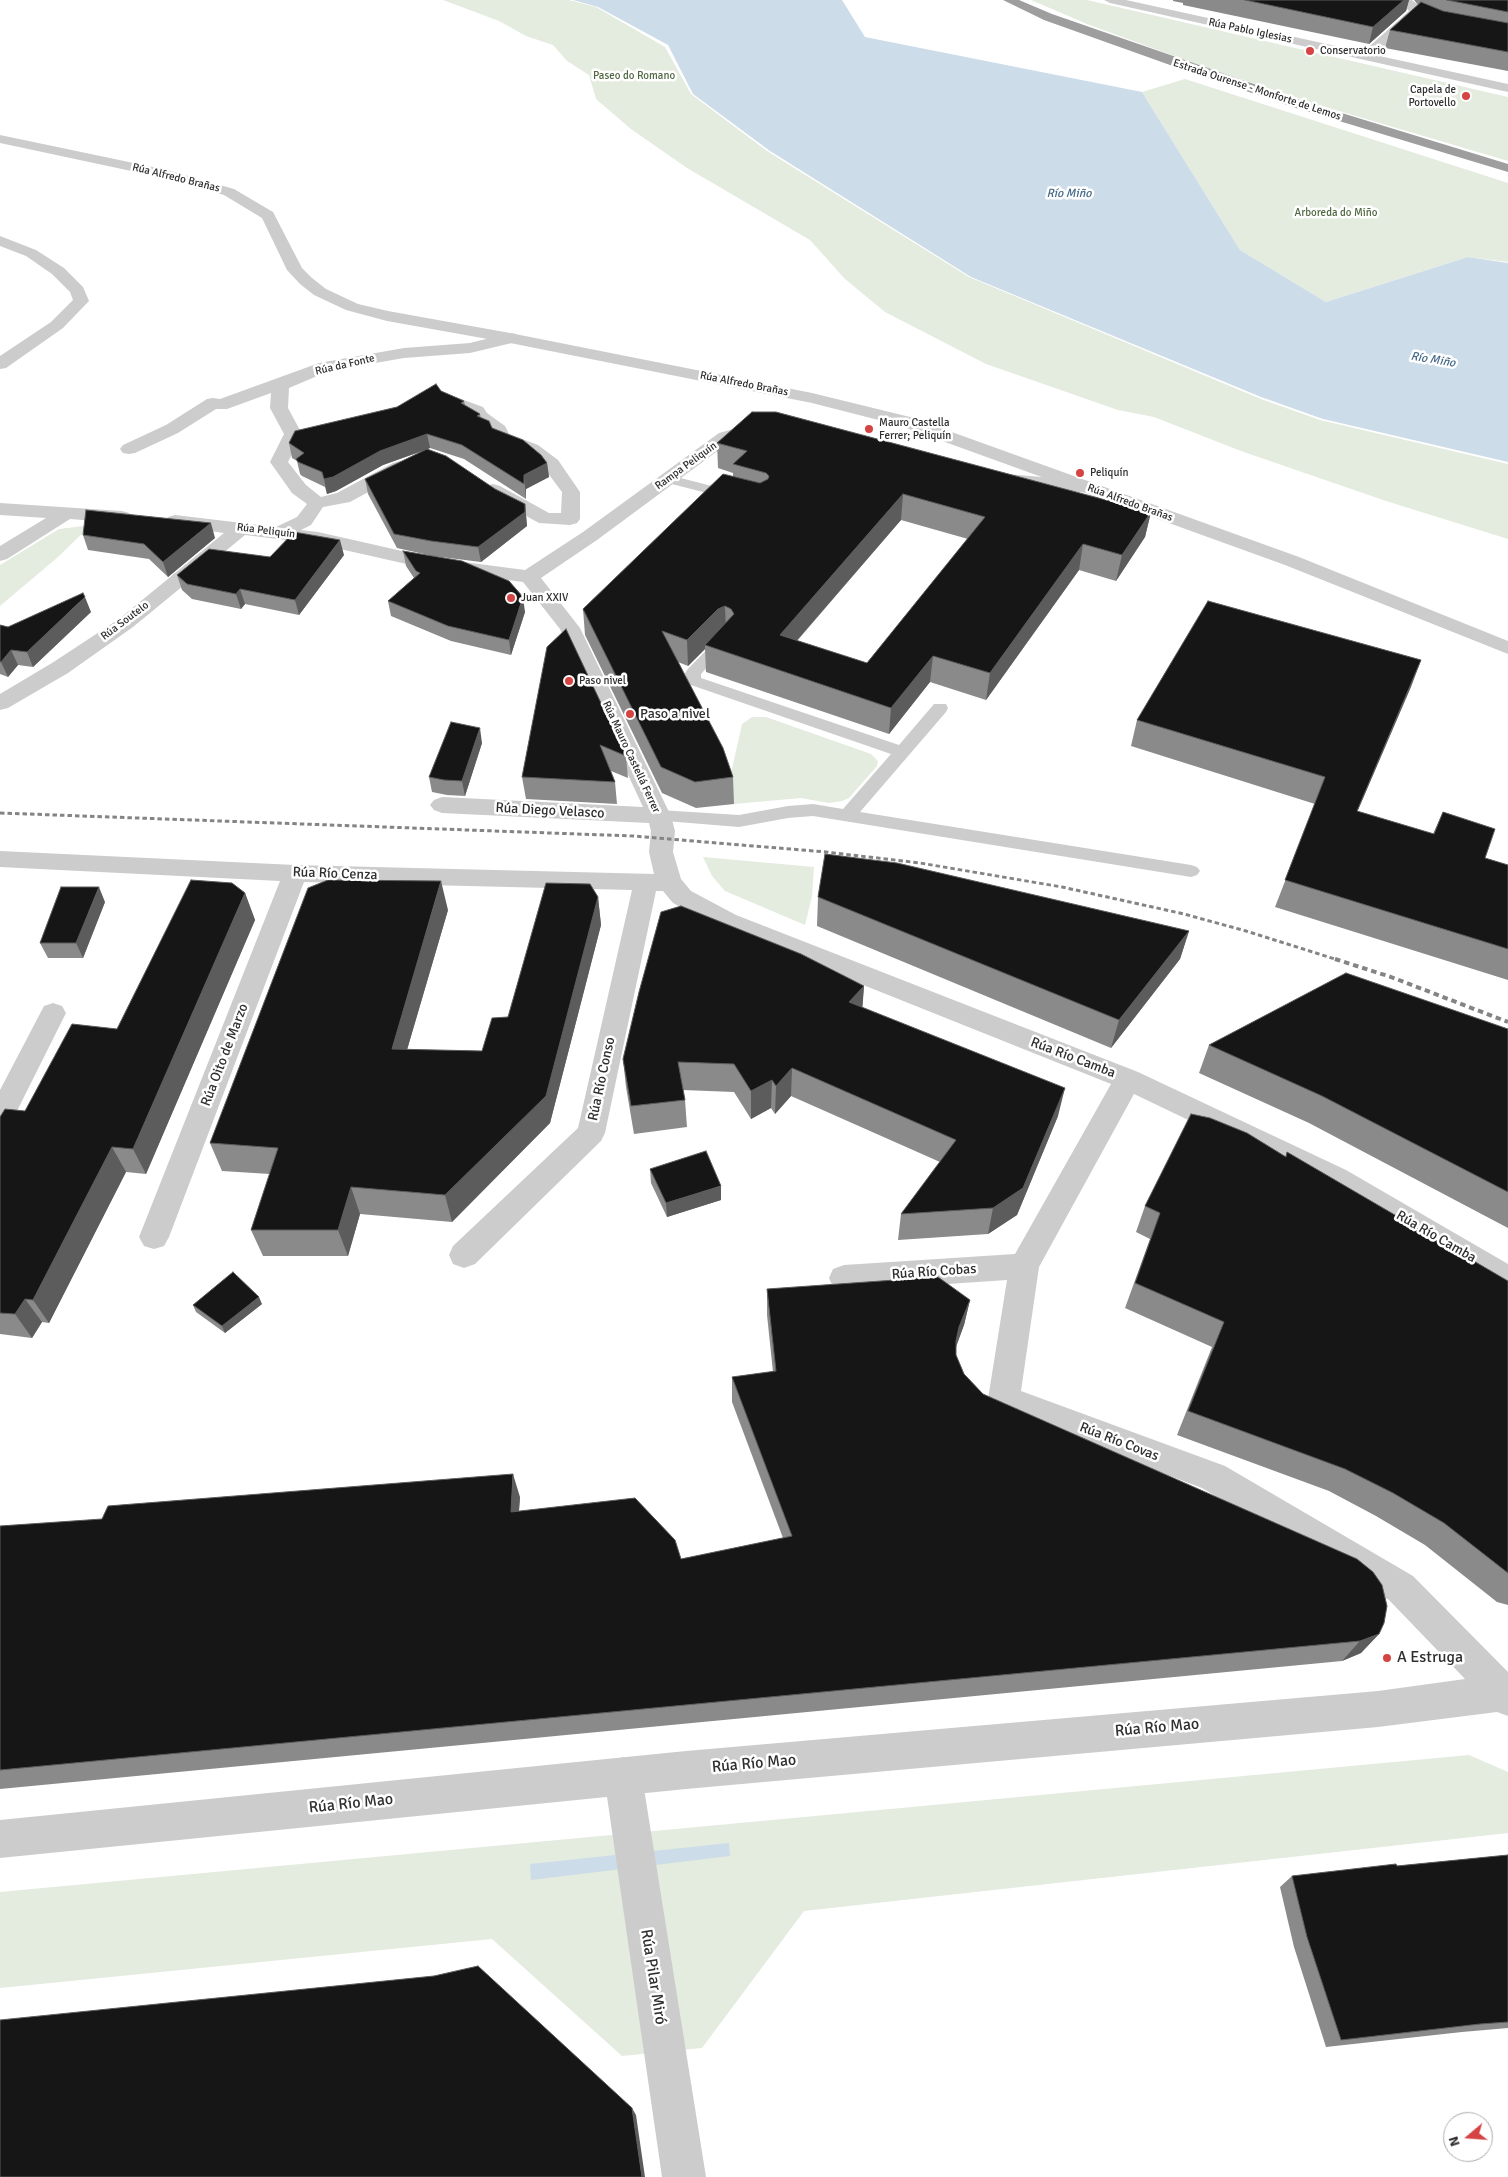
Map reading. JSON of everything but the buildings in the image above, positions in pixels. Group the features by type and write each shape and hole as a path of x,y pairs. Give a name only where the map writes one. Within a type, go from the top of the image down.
{"highway":[{"name":"Estrada Ourense - Monforte de Lemos","path":"1009,0 1048,17 1188,68 1310,108 1508,168"}],"street":[{"name":"Rúa Pablo Iglesias","path":"1110,0 1508,88"},
{"path":"1405,0 1414,8 1415,12 1446,24 1508,36"},
{"path":"1366,56 1406,18 1415,12"},
{"name":"Rúa Alfredo Brañas","path":"0,139 167,174 229,192 258,208 268,216 295,270 320,292 336,301 378,314 510,338 855,408 946,435 1292,561 1508,648"},
{"path":"0,241 31,253 58,271 77,290 81,301 57,325 0,364"},
{"name":"Rúa da Fonte","path":"129,449 172,429 213,403 221,405 325,367 404,353 470,348 510,338"},
{"path":"284,383 280,385 279,408 293,434 279,462 299,488 317,504"},
{"path":"450,400 476,411 499,430 501,437 532,449 551,464 571,492 570,519"},
{"name":"Rampa Peliquín","path":"529,577 590,536 725,438 751,430 766,429"},
{"path":"280,533 304,521 317,504 343,498 391,471 414,461"},
{"path":"992,477 1088,487"},
{"path":"481,482 505,498 546,519 570,519 590,536"},
{"name":"Rúa Peliquín","path":"0,509 148,519 242,528 318,538 433,564 529,577"},
{"path":"0,555 65,514"},
{"name":"Rúa Soutelo","path":"0,703 60,668 126,623 242,528"},
{"name":"Rúa Mauro Castellá Ferrer","path":"529,577 570,628 661,827"},
{"name":"Rúa Diego Velasco","path":"442,805 661,827"},
{"name":"Rúa Río Camba","path":"661,827 658,883 682,897 727,921 1128,1079 1336,1178 1508,1279"},
{"name":"Rúa Río Cenza","path":"0,859 295,873 658,883"},
{"name":"Rúa Oito de Marzo","path":"154,1237 295,873"},
{"name":"Rúa Río Conso","path":"464,1255 591,1133 658,883"},
{"path":"0,1117 53,1013"},
{"name":"Rúa Río Covas","path":"1128,1079 1024,1266 1004,1399 1213,1477 1401,1588 1507,1695"},
{"name":"Rúa Río Cobas","path":"844,1278 1024,1266"},
{"name":"Rúa Río Mao","path":"0,1839 623,1776 1378,1709 1507,1695"},
{"name":"Rúa Pilar Miró","path":"623,1776 684,2177"}],"lane":[{"path":"669,478 752,501"},
{"path":"694,503 708,489"},
{"path":"725,639 692,673 694,681 902,752"},
{"path":"847,816 940,708"},
{"path":"661,827 740,821 788,812 813,810 1191,871"}],"green space":[{"name":"Paseo do Romano","path":"443,0 569,0 596,7 665,47 691,94 767,151 969,277 1261,399 1320,420 1508,464 1508,539 1386,501 1241,451 1154,417 1118,410 986,364 885,312 845,279 810,240 687,168 631,129 596,99 589,75 567,61 553,45 526,36 499,21"},
{"path":"1031,0 1087,0 1508,97 1508,161 1322,106 1193,63 1087,24"},
{"name":"Arboreda do Miño","path":"1185,79 1508,183 1508,262 1468,257 1326,302 1240,250 1142,92"},
{"path":"91,525 58,557 0,606 0,565 59,529"},
{"path":"752,717 766,717 871,754 878,761 877,766 849,798 842,801 829,803 801,798 734,804 728,787 742,724"},
{"path":"703,857 814,867 812,896 805,925 725,891 712,876"},
{"path":"1469,1755 1508,1772 1508,1833 804,1911 702,2048 622,2056 492,1939 0,1988 0,1892"}],"water":[{"name":"Río Miño","path":"573,0 842,0 865,37 1142,92 1240,250 1326,302 1468,257 1508,263 1508,462 1323,419 1261,397 971,277 770,151 693,94 668,45 598,7"},
{"path":"729,1843 730,1856 531,1880 530,1864"}],"railway":[{"path":"0,813 633,836 826,852 920,863 1062,887 1184,914 1338,960"},
{"path":"1335,959 1391,977 1508,1022"}],"place":[{"name":"Conservatorio","path":"1310,51"},
{"name":"Capela de Portovello","path":"1466,96"},
{"name":"Mauro Castella Ferrer; Peliquín","path":"869,429"},
{"name":"Peliquín","path":"1080,473"},
{"name":"Juan XXIV","path":"511,598"},
{"name":"Paso nivel","path":"569,681"},
{"name":"Paso a nivel","path":"630,714"},
{"name":"A Estruga","path":"1387,1658"}]}
